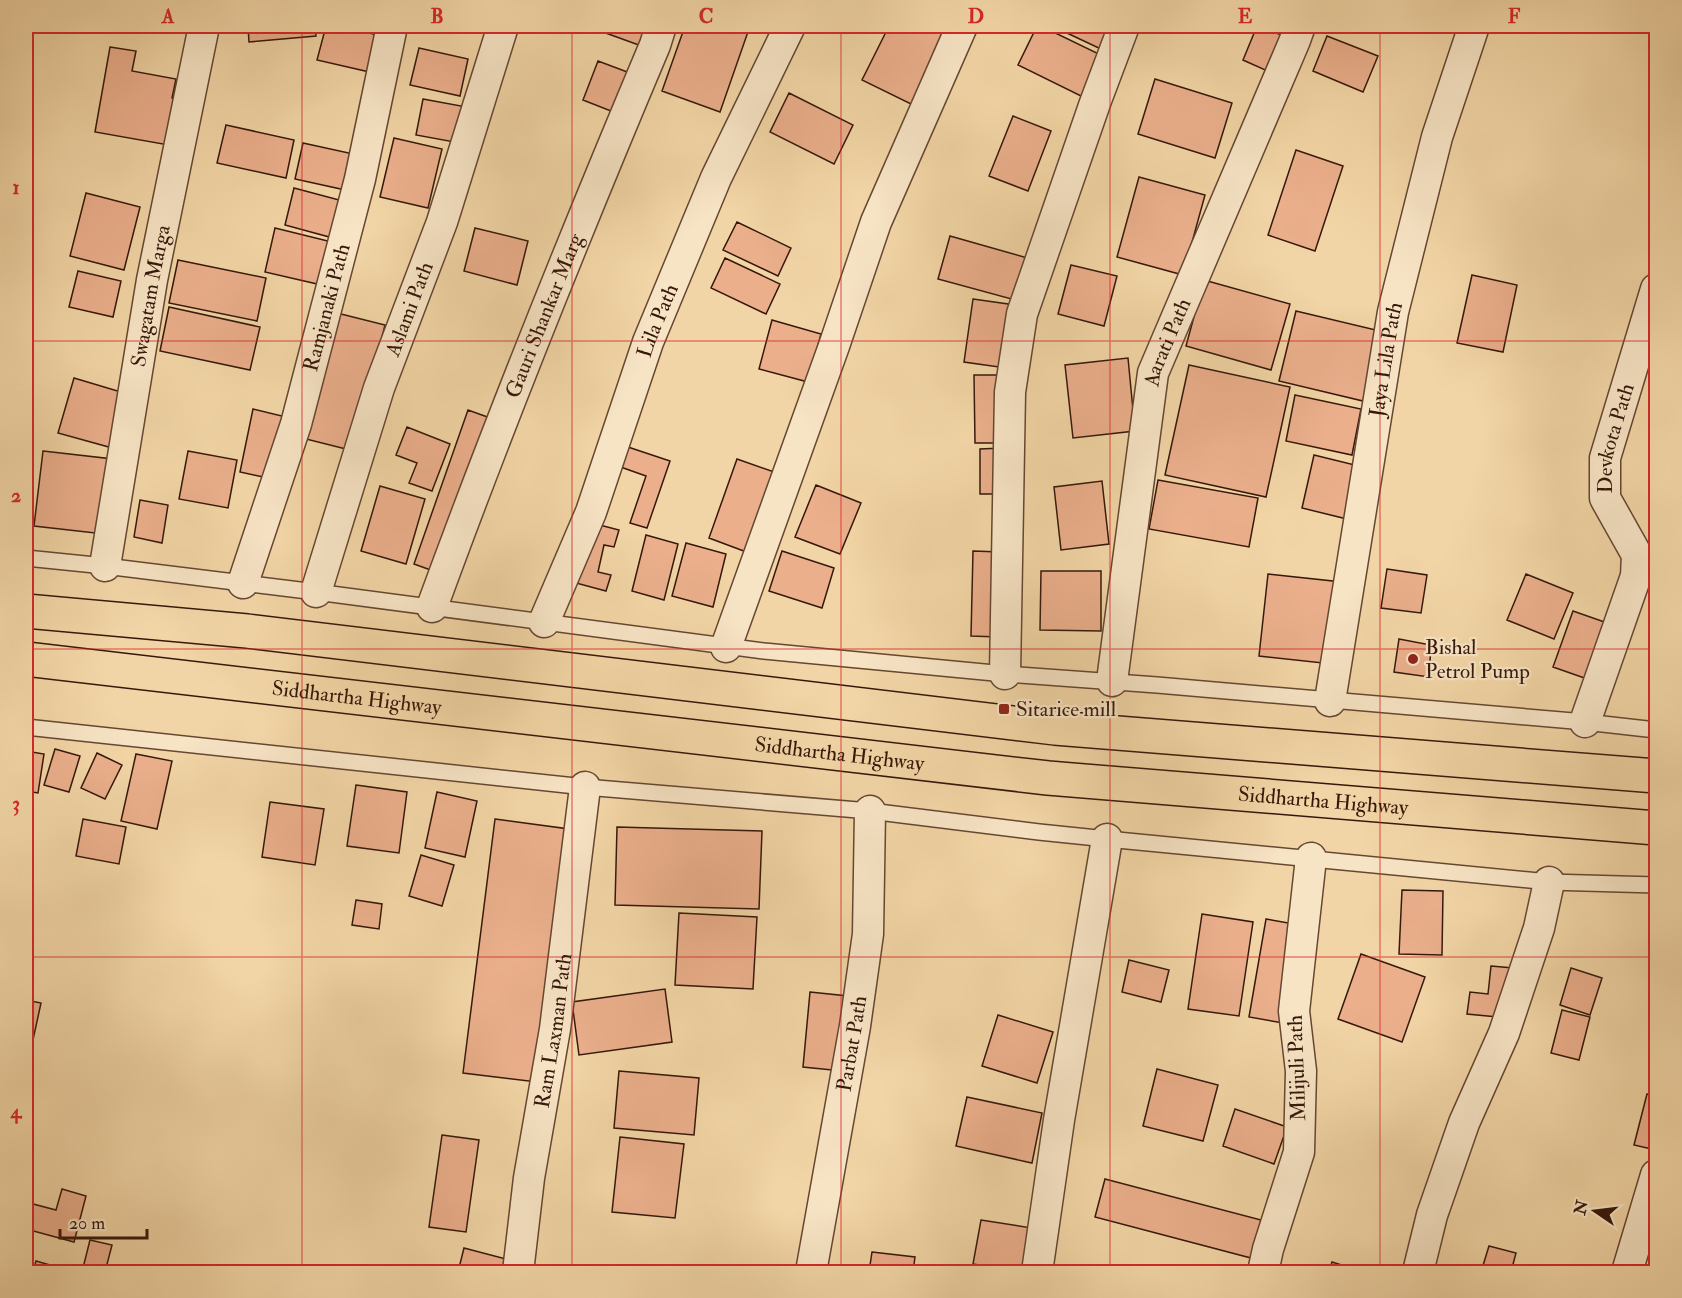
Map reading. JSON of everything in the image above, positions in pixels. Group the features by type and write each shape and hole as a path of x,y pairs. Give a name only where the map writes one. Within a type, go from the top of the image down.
{"highway":[{"path":"26,611 247,630 1055,728 1656,776"},
{"name":"Siddhartha Highway","path":"26,659 1048,778 1656,828"}],"street":[{"name":"Swagatam Marga","path":"105,566 152,280 204,26"},
{"name":"Ramjanaki Path","path":"243,583 296,424 360,179 392,26"},
{"name":"Aslami Path","path":"316,592 379,388 442,222 503,26"},
{"name":"Gauri Shankar Marg","path":"432,607 578,229 661,26"},
{"name":"Lila Path","path":"544,622 591,512 653,331 716,178 790,26"},
{"path":"726,647 876,222 962,26"},
{"path":"1005,674 1010,392 1022,314 1124,26"},
{"name":"Aarati Path","path":"1112,681 1153,373 1300,26"},
{"name":"Jaya Lila Path","path":"1330,701 1393,312 1437,137 1474,26"},
{"name":"Devkota Path","path":"1585,722 1636,576 1637,555 1605,498 1605,458 1656,289"},
{"name":"Ram Laxman Path","path":"518,1272 530,1178 555,1029 585,787"},
{"name":"Parbat Path","path":"811,1272 855,1026 868,934 870,811"},
{"path":"1037,1272 1059,1120 1107,839"},
{"name":"Milijuli Path","path":"1263,1272 1268,1249 1299,1152 1301,1071 1294,1011 1311,858"},
{"path":"1418,1272 1432,1215 1464,1123 1504,1033 1539,928 1549,882"},
{"path":"1627,1272 1656,1176"}],"lane":[{"path":"26,558 316,592 726,647 1005,674 1112,681 1656,730"},
{"path":"26,727 585,787 870,811 1039,832 1549,882 1656,885"}],"building":[{"path":"248,26 315,26 316,36 249,42"},
{"path":"326,26 339,26 382,36 374,73 317,60"},
{"path":"351,26 387,26 384,34"},
{"path":"606,26 654,26 647,48 603,32"},
{"path":"685,26 750,26 720,112 662,91"},
{"path":"889,26 945,26 950,28 913,105 862,80"},
{"path":"1037,26 1103,56 1083,97 1018,65"},
{"path":"1052,26 1115,26 1103,50"},
{"path":"1257,26 1287,37 1272,73 1243,60"},
{"path":"1327,36 1378,56 1363,92 1313,71"},
{"path":"110,47 136,51 132,71 176,79 172,98 182,100 174,146 95,132"},
{"path":"419,48 468,59 460,96 410,85"},
{"path":"598,61 630,73 621,115 583,100"},
{"path":"1155,79 1232,103 1215,158 1138,134"},
{"path":"789,93 853,125 834,164 770,132"},
{"path":"423,99 472,108 465,144 416,135"},
{"path":"1013,116 1051,131 1028,191 989,176"},
{"path":"226,125 294,140 286,178 217,163"},
{"path":"394,138 442,149 428,208 380,197"},
{"path":"303,143 358,155 350,191 295,179"},
{"path":"1296,150 1343,166 1315,251 1268,235"},
{"path":"1139,177 1205,195 1183,275 1117,257"},
{"path":"294,188 343,201 333,238 285,225"},
{"path":"86,193 140,207 124,270 70,256"},
{"path":"737,222 791,248 778,276 723,250"},
{"path":"275,228 336,243 326,286 265,272"},
{"path":"475,228 528,241 517,285 464,271"},
{"path":"950,236 1031,259 1019,301 938,279"},
{"path":"725,258 780,284 766,314 711,288"},
{"path":"178,260 266,278 257,321 169,303"},
{"path":"1071,265 1117,276 1104,326 1058,314"},
{"path":"78,271 121,281 113,317 69,307"},
{"path":"1472,275 1517,285 1503,352 1457,343"},
{"path":"1204,280 1290,304 1271,370 1186,346"},
{"path":"973,299 1015,305 1006,368 964,362"},
{"path":"169,307 260,327 250,370 160,351"},
{"path":"1296,311 1380,331 1363,401 1279,381"},
{"path":"337,313 385,325 354,451 306,439"},
{"path":"772,320 821,334 808,382 759,369"},
{"path":"1128,358 1135,431 1073,438 1065,365"},
{"path":"1189,365 1290,387 1266,497 1165,475"},
{"path":"974,375 1004,375 1005,443 975,443"},
{"path":"74,378 131,395 116,449 58,433"},
{"path":"1295,395 1361,409 1352,455 1286,441"},
{"path":"253,409 286,417 272,479 240,472"},
{"path":"468,410 493,419 439,573 414,564"},
{"path":"407,427 450,444 432,491 409,483 417,463 396,455"},
{"path":"622,445 670,461 647,528 630,523 646,476 615,465"},
{"path":"1003,448 1003,494 980,494 980,449"},
{"path":"43,451 113,459 104,534 34,526"},
{"path":"188,451 237,460 228,508 179,499"},
{"path":"1314,455 1363,467 1351,520 1302,508"},
{"path":"737,459 777,473 749,553 709,538"},
{"path":"1158,480 1258,498 1249,547 1149,529"},
{"path":"1102,481 1109,544 1061,550 1054,487"},
{"path":"816,485 861,503 840,554 795,537"},
{"path":"380,486 425,499 406,564 361,551"},
{"path":"140,500 168,505 162,543 134,537"},
{"path":"592,523 619,530 614,547 604,545 598,572 611,575 606,591 576,583"},
{"path":"646,535 678,544 664,600 632,591"},
{"path":"686,543 726,554 713,607 672,596"},
{"path":"782,551 834,568 822,608 769,591"},
{"path":"973,551 1000,552 998,637 971,636"},
{"path":"1387,569 1427,575 1421,613 1381,608"},
{"path":"1041,571 1101,571 1101,631 1040,630"},
{"path":"1268,574 1342,582 1332,664 1259,656"},
{"path":"1526,574 1573,593 1554,639 1507,620"},
{"path":"1573,611 1613,625 1593,681 1553,667"},
{"name":"Bishal Petrol Pump","path":"1399,639 1431,645 1429,677 1394,672"},
{"path":"55,749 80,756 69,792 44,785"},
{"path":"26,751 44,754 38,793 26,791"},
{"path":"97,753 122,765 105,799 81,788"},
{"path":"136,754 172,761 157,829 121,821"},
{"path":"356,785 407,792 399,853 347,846"},
{"path":"437,792 477,801 465,857 425,848"},
{"path":"270,802 324,809 315,865 262,857"},
{"path":"83,819 126,827 119,864 76,856"},
{"path":"495,819 569,829 537,1082 463,1073"},
{"path":"617,827 762,831 759,909 615,905"},
{"path":"26,834 31,835 26,858"},
{"path":"421,855 454,865 442,906 409,896"},
{"path":"1402,890 1443,891 1442,955 1399,954"},
{"path":"356,900 382,904 379,929 352,925"},
{"path":"679,913 757,917 753,989 675,985"},
{"path":"1202,914 1253,922 1239,1016 1188,1009"},
{"path":"1266,919 1300,925 1283,1023 1249,1017"},
{"path":"1361,954 1425,977 1402,1042 1338,1019"},
{"path":"1129,960 1169,970 1161,1002 1122,992"},
{"path":"1491,966 1513,968 1508,1018 1467,1014 1470,992 1488,994"},
{"path":"1571,968 1602,978 1590,1015 1560,1005"},
{"path":"665,989 672,1042 579,1055 572,1002"},
{"path":"810,992 848,996 842,1071 803,1067"},
{"path":"26,1000 41,1003 31,1049 26,1047"},
{"path":"1562,1010 1590,1017 1579,1060 1551,1053"},
{"path":"998,1015 1053,1032 1037,1083 982,1066"},
{"path":"1157,1069 1218,1085 1203,1141 1143,1126"},
{"path":"619,1071 699,1078 694,1135 614,1128"},
{"path":"1647,1094 1656,1096 1656,1150 1634,1145"},
{"path":"967,1097 1042,1113 1032,1163 956,1146"},
{"path":"1235,1109 1287,1127 1274,1164 1223,1146"},
{"path":"442,1135 479,1140 466,1232 429,1227"},
{"path":"620,1137 684,1144 675,1218 612,1212"},
{"path":"1105,1179 1261,1220 1251,1258 1095,1217"},
{"path":"62,1189 86,1196 74,1242 26,1229 33,1204 56,1210"},
{"path":"981,1220 1032,1228 1023,1272 973,1264"},
{"path":"90,1240 112,1245 105,1272 82,1272"},
{"path":"1489,1246 1516,1253 1511,1272 1481,1272"},
{"path":"464,1248 506,1259 503,1272 458,1272"},
{"path":"872,1252 915,1257 913,1272 869,1272"},
{"path":"36,1261 64,1269 63,1272 33,1272"},
{"path":"1332,1262 1364,1272 1329,1272"}],"place":[{"name":"Bishal Petrol Pump","path":"1413,659"},
{"name":"Sitarice mill","path":"1004,709"}]}
